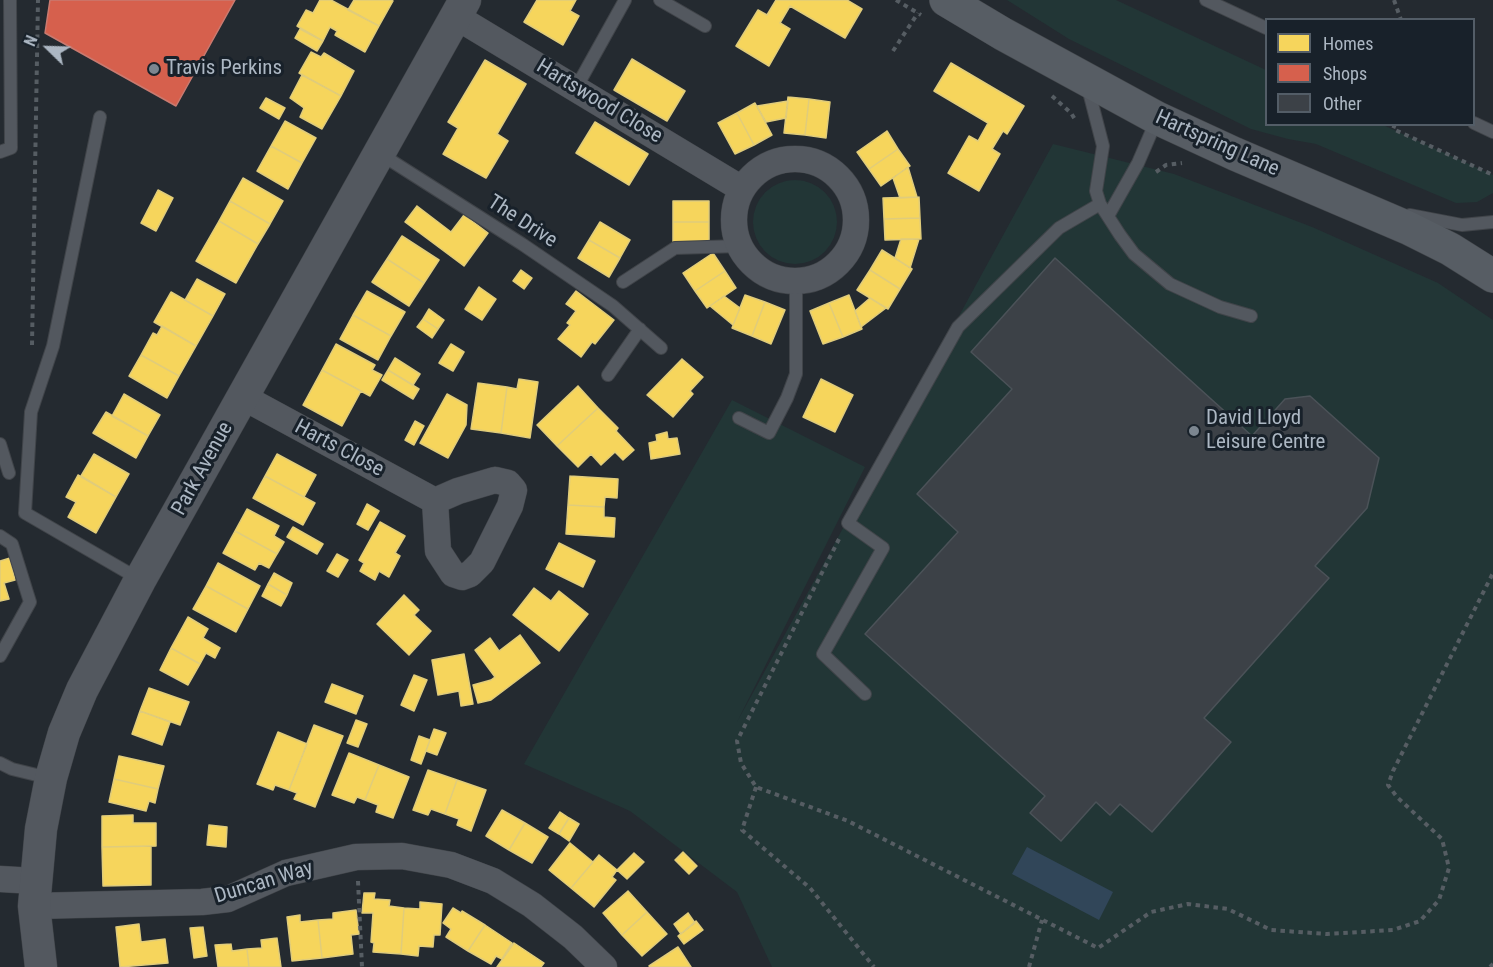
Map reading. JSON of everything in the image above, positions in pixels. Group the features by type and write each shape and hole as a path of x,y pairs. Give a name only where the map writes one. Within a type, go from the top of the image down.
{"main road":[{"name":"Hartspring Lane","path":"932,7 1085,80 1157,118 1235,154 1362,206 1450,249 1492,274"}],"street":[{"name":"Hartswood Close","path":"460,8 576,88 742,189"},
{"name":"Park Avenue","path":"41,967 35,893 41,829 51,778 64,733 82,690 460,8"},
{"path":"786,159 806,159 825,166 841,179 852,197 856,217 854,237 845,256 831,270 813,279 796,282 772,278 755,267 741,252 739,246 734,233 734,212 742,189 751,177 767,165 786,159"},
{"name":"Harts Close","path":"243,397 435,501"},
{"name":"Duncan Way","path":"0,879 35,893 202,902 228,899 286,873 356,857 402,856 451,865 493,881 532,905 573,937 604,967"}],"lane":[{"path":"0,152 11,148 10,0"},
{"path":"576,88 625,0"},
{"path":"660,0 705,26"},
{"path":"1206,0 1265,28"},
{"path":"1085,80 1103,146 1096,191 1100,204 1134,254 1170,284 1220,307 1251,316"},
{"path":"100,117 53,346 31,412 25,513 141,580"},
{"path":"1108,216 1138,164 1157,118"},
{"path":"1475,124 1493,132"},
{"name":"The Drive","path":"379,153 522,244 613,306 661,348"},
{"path":"865,694 823,654 883,548 848,523 957,327 1059,228 1100,204"},
{"path":"1362,206 1462,225 1493,222"},
{"path":"623,282 675,248 739,246"},
{"path":"739,418 769,434 788,398 795,374 796,282"},
{"path":"608,375 640,329"},
{"path":"0,444 9,473"},
{"path":"0,536 12,544 30,602 0,656"},
{"path":"1,764 12,770 51,778"}],"path":[{"path":"32,353 38,0"},
{"path":"1394,0 1400,18"},
{"path":"893,51 932,7"},
{"path":"1394,126 1393,129 1493,175"},
{"path":"848,523 737,741 741,763 756,787 848,821 1098,948 1152,912 1188,904 1228,909 1271,930 1327,934 1393,930 1420,921 1439,900 1449,868 1442,839 1397,797 1388,785 1493,573"},
{"path":"756,787 742,830 810,888 874,967"},
{"path":"356,857 362,967"},
{"path":"1029,967 1042,920"}],"green space":[{"path":"1007,0 1116,0 1265,70 1265,126 1385,126 1493,175 1493,193 1477,202 1456,203 1316,144 1251,129 1069,39"},
{"name":"David Lloyd Leisure Centre","path":"1053,144 1174,174 1312,227 1438,283 1493,320 1493,967 772,967 737,892 630,811 524,764 732,400 865,467 737,722"},
{"path":"787,180 803,180 819,187 830,198 837,214 834,238 825,252 803,264 787,264 771,257 760,246 753,230 753,214 760,198 771,187"}],"water":[{"path":"1027,847 1113,892 1099,920 1012,874"}],"building: Homes":[{"path":"320,0 331,0 379,26 365,52 335,35 337,31 330,27 323,41 297,26 306,10 313,13"},
{"path":"354,0 393,1 379,26 348,10"},
{"path":"537,0 576,0 570,11 579,16 563,45 524,22"},
{"path":"776,0 847,0 862,9 845,38 790,6 780,23 790,29 769,66 736,46 758,10 767,15"},
{"path":"300,29 323,41 317,51 295,38"},
{"path":"311,52 321,57 324,53 354,71 341,96 299,73"},
{"path":"632,59 685,91 667,121 614,90"},
{"path":"485,60 526,84 497,134 508,141 486,178 443,154 458,128 448,122"},
{"path":"951,63 1024,106 1007,134 1003,131 992,149 1000,154 979,191 948,173 969,136 978,141 988,123 934,91"},
{"path":"302,75 341,96 322,129 300,117 304,108 290,98"},
{"path":"788,97 809,99 805,135 784,133"},
{"path":"266,98 285,108 279,119 260,108"},
{"path":"809,99 830,102 826,138 805,135"},
{"path":"788,101 786,118 766,122 757,106"},
{"path":"755,103 772,135 754,145 737,113"},
{"path":"737,113 754,145 735,154 718,123"},
{"path":"285,121 316,138 302,163 271,146"},
{"path":"595,122 648,154 629,185 576,153"},
{"path":"887,131 898,149 869,169 857,152"},
{"path":"271,146 302,163 288,189 257,171"},
{"path":"898,149 910,166 881,186 869,169"},
{"path":"908,167 917,197 900,198 893,178"},
{"path":"243,178 283,201 270,224 230,201"},
{"path":"158,190 173,198 156,231 141,223"},
{"path":"919,197 920,218 884,219 883,198"},
{"path":"230,201 270,224 258,244 219,221"},
{"path":"673,201 709,201 709,222 673,222"},
{"path":"417,206 451,232 464,215 488,233 464,266 405,222"},
{"path":"920,218 921,239 885,240 884,219"},
{"path":"219,221 258,244 236,283 196,261"},
{"path":"600,222 630,240 620,258 589,240"},
{"path":"673,222 709,222 709,243 673,243"},
{"path":"402,236 439,260 424,283 387,259"},
{"path":"901,239 919,239 910,268 895,258"},
{"path":"589,240 620,258 609,277 578,258"},
{"path":"882,250 912,269 900,289 870,270"},
{"path":"713,253 725,271 695,291 683,273"},
{"path":"387,259 424,283 409,306 372,282"},
{"path":"521,270 532,278 524,289 513,281"},
{"path":"870,270 900,289 888,309 857,290"},
{"path":"725,271 736,288 707,308 695,291"},
{"path":"197,279 225,294 213,316 185,300"},
{"path":"479,287 496,299 482,320 465,309"},
{"path":"367,291 405,312 391,336 353,315"},
{"path":"576,291 614,320 581,357 558,339 570,325 567,323 576,311 566,304"},
{"path":"171,292 213,316 196,346 154,322"},
{"path":"745,295 765,302 752,336 732,328"},
{"path":"849,295 862,329 843,337 829,303"},
{"path":"724,296 740,308 733,325 710,306"},
{"path":"870,298 886,308 861,327 855,311"},
{"path":"765,302 785,310 771,344 752,336"},
{"path":"829,303 843,337 823,344 810,311"},
{"path":"429,309 444,320 438,329 423,319"},
{"path":"353,315 391,336 378,360 340,339"},
{"path":"423,319 438,329 432,338 417,327"},
{"path":"162,326 196,346 179,376 141,355 153,333 157,335"},
{"path":"336,344 375,365 372,370 382,375 370,396 322,370"},
{"path":"451,344 464,352 453,371 439,363"},
{"path":"141,355 179,376 167,398 129,376"},
{"path":"395,358 420,374 413,385 388,370"},
{"path":"682,359 703,377 690,391 693,394 673,417 647,395"},
{"path":"322,370 361,391 342,426 303,405"},
{"path":"388,370 419,389 413,399 382,380"},
{"path":"519,379 538,382 530,438 501,433 507,387 517,389"},
{"path":"821,379 853,395 835,432 803,417"},
{"path":"478,383 507,387 501,433 471,429"},
{"path":"578,386 598,408 557,446 537,425"},
{"path":"124,394 160,415 148,436 112,416"},
{"path":"447,394 467,405 466,425 448,458 420,443"},
{"path":"598,408 618,428 616,431 634,450 623,460 615,452 601,465 591,454 578,467 557,446"},
{"path":"106,412 148,436 136,458 93,433"},
{"path":"415,421 424,426 414,445 405,440"},
{"path":"667,432 668,439 677,438 680,454 651,459 649,443 657,441 656,435"},
{"path":"94,454 129,474 116,497 81,476"},
{"path":"277,454 316,475 304,497 265,476"},
{"path":"78,475 116,497 96,533 68,517 76,502 66,497"},
{"path":"265,476 315,503 303,525 253,498"},
{"path":"570,476 618,479 617,498 605,497 604,507 568,505"},
{"path":"367,504 379,511 368,530 357,524"},
{"path":"568,505 604,507 604,517 615,518 614,537 566,534"},
{"path":"247,509 279,526 274,536 284,542 277,554 235,531"},
{"path":"380,522 405,536 395,553 400,556 389,577 379,571 375,580 360,571 364,563 359,560"},
{"path":"293,527 323,544 317,554 287,537"},
{"path":"235,531 277,554 269,568 259,563 255,570 223,553"},
{"path":"559,543 595,561 583,587 546,569"},
{"path":"337,554 348,560 338,577 327,571"},
{"path":"10,558 15,580 4,583 9,599 0,601 0,561"},
{"path":"218,563 260,586 248,609 206,586"},
{"path":"274,573 292,583 287,595 268,584"},
{"path":"268,584 287,595 281,606 262,596"},
{"path":"206,586 248,609 236,632 193,609"},
{"path":"534,588 551,601 559,591 588,614 559,651 513,615"},
{"path":"404,595 419,610 414,615 431,631 409,655 377,624"},
{"path":"188,617 208,629 203,638 220,648 215,658 206,653 200,664 171,648"},
{"path":"520,635 540,663 491,700 478,703 473,685 495,677 475,650 490,638 499,651"},
{"path":"171,648 200,664 188,685 160,670"},
{"path":"464,654 473,704 461,706 459,691 438,695 432,660"},
{"path":"414,675 427,680 414,711 401,705"},
{"path":"332,684 363,696 356,714 325,702"},
{"path":"149,688 189,702 180,725 140,711"},
{"path":"140,711 170,722 162,745 132,734"},
{"path":"356,720 367,724 358,747 347,743"},
{"path":"314,725 343,736 315,807 294,799 297,793 289,790"},
{"path":"434,729 446,733 437,755 426,751"},
{"path":"278,732 307,744 289,790 275,785 273,790 257,784"},
{"path":"419,736 430,740 421,764 411,760"},
{"path":"349,753 379,765 365,800 357,797 354,803 332,795"},
{"path":"119,756 164,766 158,789 114,779"},
{"path":"379,765 409,777 393,818 376,812 378,805 365,800"},
{"path":"428,770 457,780 445,814 431,809 428,815 413,810"},
{"path":"114,779 158,789 155,803 149,801 146,811 109,802"},
{"path":"457,780 486,790 471,831 457,825 459,819 445,814"},
{"path":"502,810 525,823 509,850 486,836"},
{"path":"560,812 569,818 559,834 549,828"},
{"path":"133,815 133,823 156,823 156,846 102,847 102,816"},
{"path":"569,818 579,824 569,841 559,834"},
{"path":"525,823 548,837 532,863 509,850"},
{"path":"209,825 227,827 226,847 207,845"},
{"path":"570,843 593,862 571,888 549,870"},
{"path":"151,846 151,885 103,886 102,847"},
{"path":"683,852 697,866 689,874 675,860"},
{"path":"634,853 644,862 627,879 617,870"},
{"path":"599,855 617,870 612,877 616,880 594,907 571,888"},
{"path":"628,891 647,912 622,935 603,913"},
{"path":"364,893 375,893 374,899 390,900 389,906 404,908 401,954 373,952 374,943 371,942 373,913 362,913"},
{"path":"420,902 442,904 440,935 434,935 433,947 419,946 418,956 401,954 404,908 420,909"},
{"path":"453,908 485,925 468,951 446,937 451,929 443,923"},
{"path":"356,910 359,934 351,935 353,954 322,958 318,920 333,919 333,913"},
{"path":"647,912 667,934 642,956 622,935"},
{"path":"688,913 695,923 681,934 674,924"},
{"path":"300,915 300,922 318,920 322,958 292,961 287,917"},
{"path":"696,921 703,930 684,944 678,936"},
{"path":"139,924 141,942 165,939 168,963 120,967 116,927"},
{"path":"485,925 512,943 502,959 496,956 491,964 468,951"},
{"path":"203,927 207,956 194,958 190,928"},
{"path":"277,938 281,967 249,967 247,949 262,948 261,940"},
{"path":"514,943 544,963 541,967 497,967"},
{"path":"231,944 232,951 247,949 249,967 218,967 215,945"},
{"path":"678,947 691,967 649,966"}],"building: Shops":[{"name":"Travis Perkins","path":"50,0 235,0 176,106 45,33"}],"building: Other":[{"path":"1055,258 1252,436 1285,399 1310,396 1379,458 1367,508 1315,566 1329,578 1204,718 1231,742 1152,832 1120,804 1110,815 1096,802 1061,841 1030,813 1045,796 865,634 958,532 917,494 1012,389 971,352"}],"place":[{"name":"Travis Perkins","path":"154,69"},
{"name":"David Lloyd Leisure Centre","path":"1194,431"}]}
